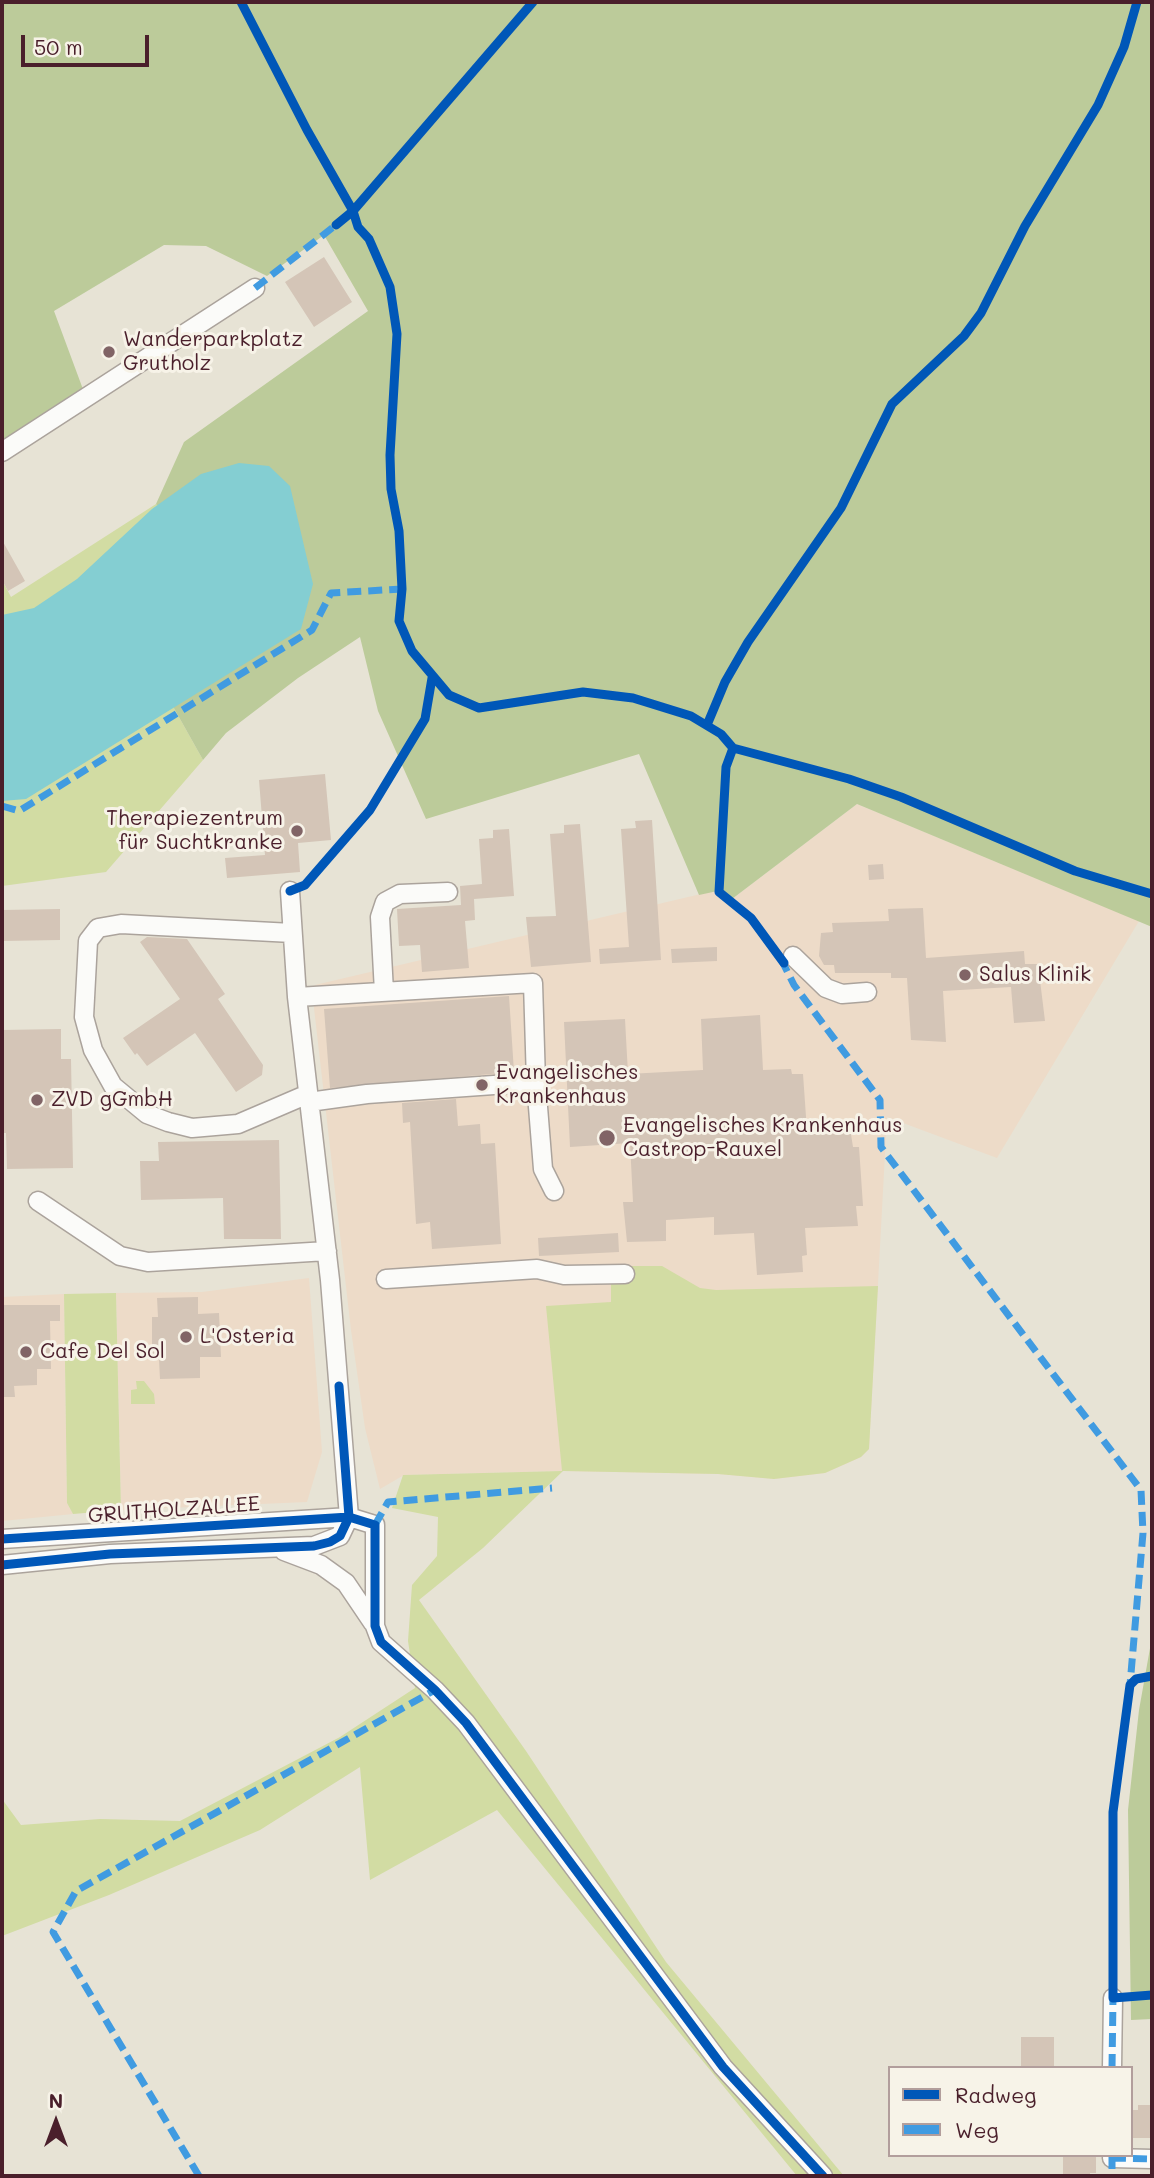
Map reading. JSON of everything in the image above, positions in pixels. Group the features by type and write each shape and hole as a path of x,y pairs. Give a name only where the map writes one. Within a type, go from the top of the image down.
{"street":[{"path":"2,452 255,288"},
{"path":"290,891 297,996 327,1251 349,1517"},
{"path":"384,992 380,917 385,902 401,894 448,892"},
{"path":"292,933 121,924 98,928 88,941 85,1017 93,1050 113,1086 147,1114 192,1128 238,1124 309,1098 536,1082"},
{"path":"793,956 825,988 842,994 867,992"},
{"path":"297,996 533,983 536,1082 543,1170 554,1191"},
{"path":"38,1201 120,1256 148,1262 327,1251"},
{"path":"386,1279 537,1269 564,1275 625,1274"},
{"name":"GRUTHOLZALLEE","path":"2,1565 110,1554 278,1548 330,1542 340,1536 349,1517"},
{"name":"GRUTHOLZALLEE","path":"2,1539 349,1517 375,1525 374,1626"},
{"path":"278,1548 321,1565 346,1583 374,1626 381,1642 435,1690 466,1723 723,2067 823,2176"},
{"path":"1112,2066 1113,1998"},
{"path":"1112,2163 1152,2159"}],"shaded area":[{"name":"Evangelisches Krankenhaus Castrop-Rauxel","path":"857,804 1139,921 997,1158 887,1117 869,1449 861,1457 825,1473 774,1479 718,1474 562,1471 404,1475 380,1489 365,1428 351,1330 314,1008 315,985 722,889 732,899"},
{"path":"309,1278 322,1452 307,1502 121,1510 116,1293 202,1292"},
{"path":"64,1294 67,1503 73,1514 2,1521 2,1297"}],"green space":[{"path":"2,2 1152,2 1152,927 857,804 732,899 722,890 699,895 639,754 426,819 378,711 360,637 298,678 226,733 203,760 166,694 250,620 156,504 184,442 368,311 324,235 267,276 206,246 164,245 54,311 84,392 2,447"},
{"path":"156,504 251,620 166,694 203,760 106,872 2,886 2,580 11,597"},
{"path":"629,1266 662,1266 700,1288 716,1290 878,1286 869,1449 861,1457 825,1473 774,1479 718,1474 563,1471 483,1548 419,1600 526,1751 666,1962 844,2176 797,2176 497,1810 370,1880 360,1767 260,1830 109,1895 2,1936 2,1799 21,1825 100,1819 180,1821 340,1737 415,1688 408,1641 412,1585 437,1556 438,1517 392,1508 403,1475 562,1471 546,1306 611,1302 611,1280"},
{"path":"116,1293 121,1510 73,1514 67,1503 64,1294"},
{"path":"136,1381 144,1381 154,1394 155,1404 131,1404 131,1390 137,1389"},
{"path":"1152,1637 1152,2019 1131,2020 1128,1810 1139,1710"}],"water":[{"path":"239,463 269,466 290,486 313,584 301,629 26,799 2,801 2,615 34,608 77,579 152,509 201,474"}],"building":[{"path":"324,257 352,302 314,327 285,282"},
{"path":"2,540 25,581 8,591 2,580"},
{"name":"Therapiezentrum für Suchtkranke","path":"325,774 331,840 298,843 300,872 227,878 225,858 265,855 259,780"},
{"path":"652,820 661,960 600,964 599,949 629,947 621,829 636,828 635,821"},
{"path":"580,824 591,962 531,967 526,917 556,916 550,834 564,833 564,825"},
{"path":"509,829 514,896 474,899 475,920 465,921 469,968 422,972 420,945 399,946 397,909 461,905 460,886 482,884 479,839 493,838 493,830"},
{"path":"883,864 884,879 869,880 868,865"},
{"name":"Salus Klinik","path":"923,908 926,958 1024,951 1025,964 1038,964 1045,1021 1014,1023 1011,987 943,991 946,1042 911,1040 907,978 891,978 891,973 835,973 834,965 824,965 819,956 821,933 833,932 832,923 889,921 888,909"},
{"path":"60,909 60,940 2,941 2,910"},
{"path":"147,937 187,939 225,994 218,999 263,1065 262,1075 236,1092 195,1033 147,1066 137,1053 135,1055 123,1038 180,999 140,942"},
{"path":"717,947 717,961 672,963 671,949"},
{"path":"509,996 514,1072 330,1088 324,1009"},
{"path":"760,1015 763,1070 791,1069 792,1074 803,1074 807,1131 850,1128 853,1147 859,1147 863,1206 856,1206 858,1226 805,1228 807,1255 802,1256 803,1272 757,1275 754,1233 714,1235 714,1217 666,1220 666,1241 627,1242 623,1202 633,1202 630,1143 570,1147 564,1022 625,1019 628,1074 703,1070 701,1019"},
{"name":"ZVD gGmbH","path":"61,1029 61,1059 71,1059 73,1168 7,1169 6,1133 2,1133 2,1030"},
{"path":"456,1099 458,1126 480,1124 481,1144 495,1143 501,1244 432,1249 430,1222 416,1224 410,1122 403,1123 402,1103"},
{"path":"279,1140 281,1239 224,1239 223,1198 141,1200 140,1161 159,1161 158,1142"},
{"path":"618,1233 619,1252 539,1256 538,1238"},
{"name":"L'Osteria","path":"198,1297 198,1314 219,1313 221,1357 200,1357 200,1378 160,1379 159,1360 152,1360 152,1317 158,1317 157,1298"},
{"name":"Cafe Del Sol","path":"2,1305 60,1305 60,1321 50,1321 51,1369 37,1369 37,1385 14,1386 15,1397 2,1397"},
{"path":"1021,2037 1054,2037 1054,2066 1021,2066"},
{"path":"1138,2105 1152,2105 1152,2138 1133,2138 1133,2110 1138,2110"},
{"path":"1063,2157 1096,2157 1096,2173 1090,2173 1090,2176 1063,2176"}],"marked path":[{"path":"255,288 336,225"},
{"path":"2,806 19,811 312,630 331,593 402,589"},
{"path":"781,959 794,985 880,1100 881,1147 1141,1490 1143,1533 1130,1685"},
{"path":"375,1525 388,1502 552,1488"},
{"path":"199,2176 53,1932 76,1891 435,1690"},
{"path":"1112,2066 1113,1998"},
{"path":"1112,2157 1112,2176"},
{"path":"1112,2158 1152,2159"}],"cycle path":[{"path":"241,2 307,130 353,211 358,227 369,239 390,287 397,334 390,455 391,489 399,531 402,589 399,621 412,651 449,695 479,708 583,692 633,698 691,716 721,734 733,748 849,779 901,797 1075,871 1152,894"},
{"path":"336,225 353,211 533,2"},
{"path":"707,725 725,682 748,642 841,508 892,404 964,336 981,313 1025,226 1098,105 1124,47 1137,2"},
{"path":"290,891 305,885 370,810 425,719 432,678"},
{"path":"733,748 726,767 719,892 751,918 784,963"},
{"path":"2,1565 110,1554 314,1546 330,1542 340,1536 349,1517 339,1386"},
{"path":"2,1539 349,1517 375,1525 375,1626 381,1642 435,1690 466,1723 723,2067 823,2176"},
{"path":"1152,1676 1136,1679 1130,1685 1113,1812 1113,1998 1152,1995"}],"place":[{"name":"Wanderparkplatz Grutholz","path":"109,352"},
{"name":"Therapiezentrum für Suchtkranke","path":"297,831"},
{"name":"Salus Klinik","path":"965,975"},
{"name":"Evangelisches Krankenhaus","path":"482,1085"},
{"name":"ZVD gGmbH","path":"37,1100"},
{"name":"Evangelisches Krankenhaus Castrop-Rauxel","path":"607,1138"},
{"name":"L'Osteria","path":"186,1337"},
{"name":"Cafe Del Sol","path":"26,1352"}]}
